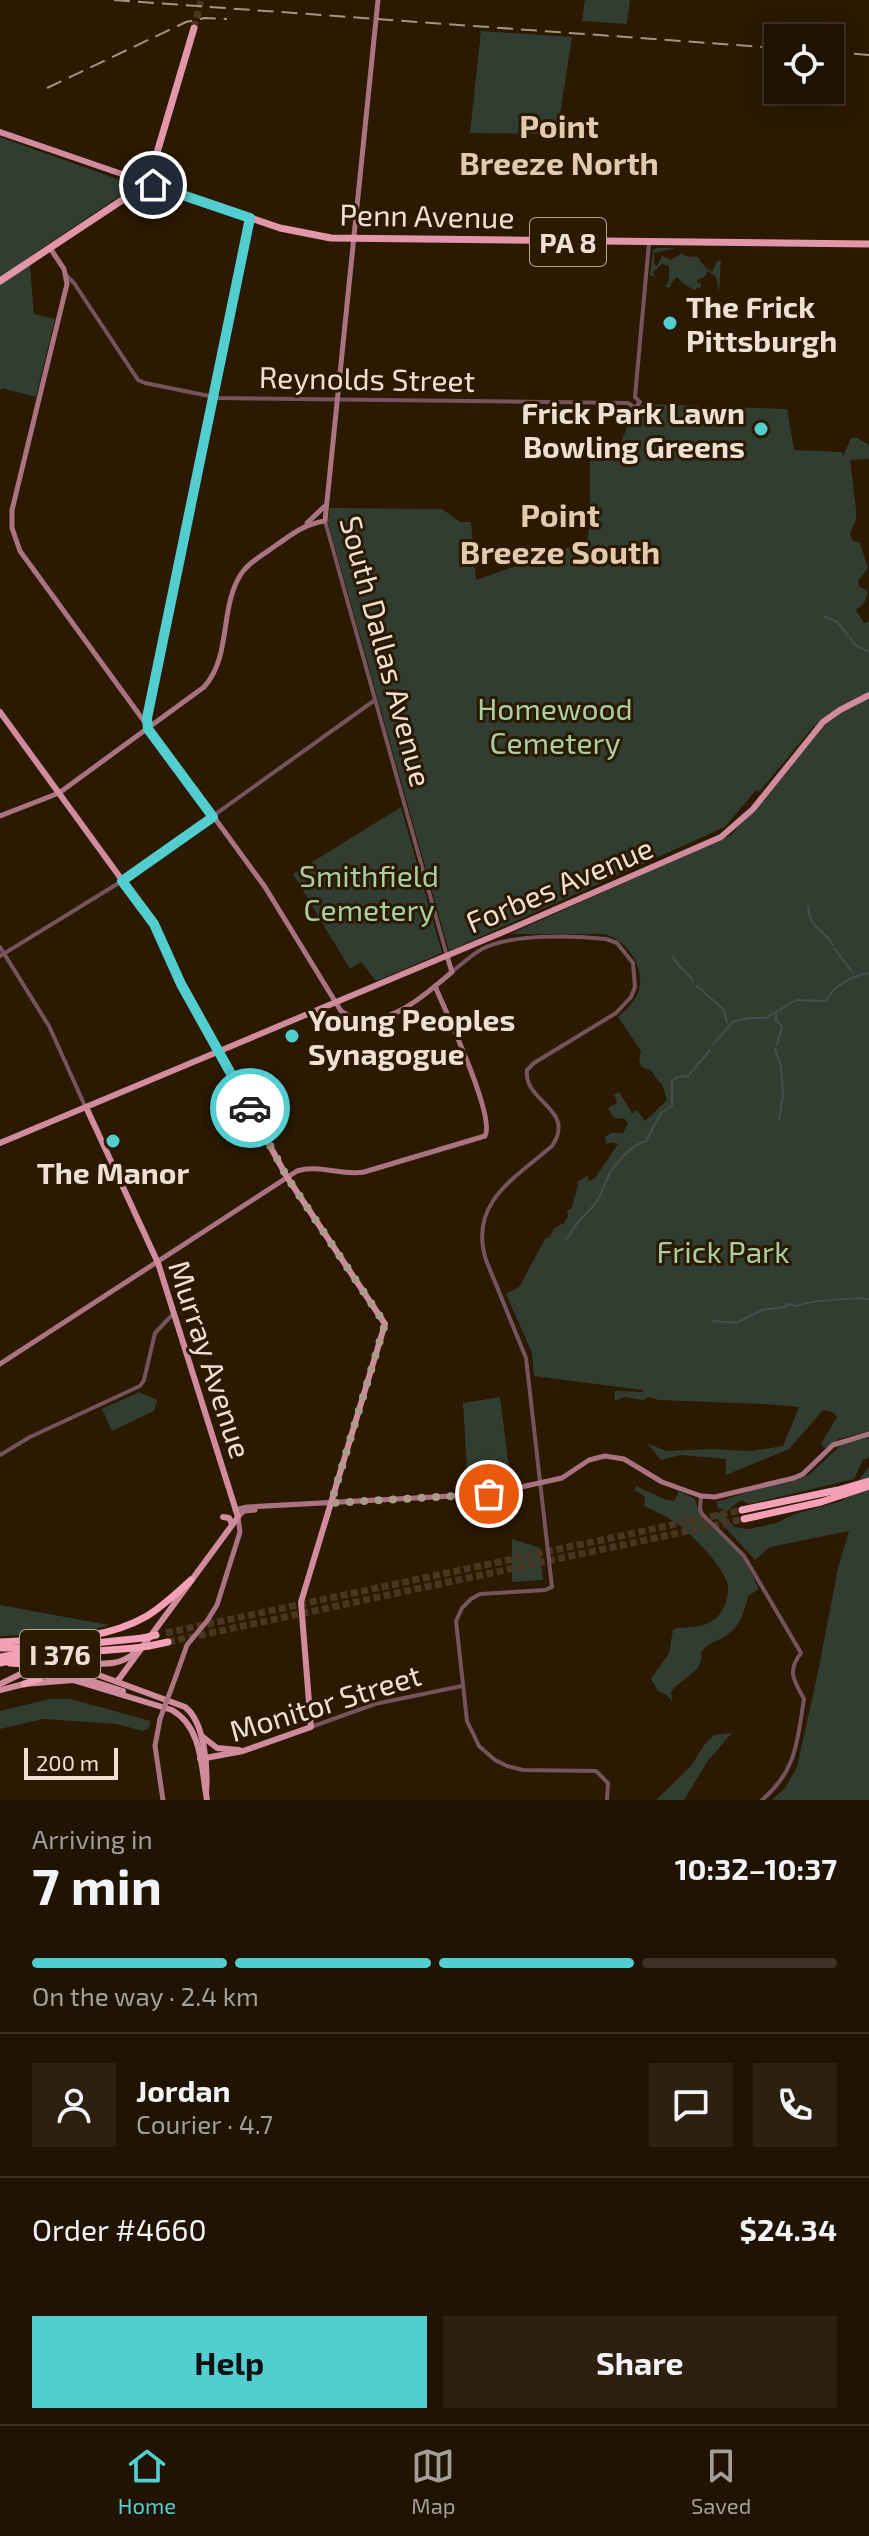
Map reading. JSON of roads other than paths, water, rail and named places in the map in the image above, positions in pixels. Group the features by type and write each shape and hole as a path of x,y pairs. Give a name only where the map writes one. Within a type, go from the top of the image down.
{"highway":[{"path":"0,281 148,183 194,28"},
{"name":"Penn Avenue","path":"148,183 296,232 353,239 869,244"},
{"path":"129,196 166,190"},
{"path":"743,1514 869,1483"},
{"path":"0,1642 76,1638 116,1630 148,1615 191,1580"},
{"name":"I 376","path":"156,1635 167,1638 149,1646 33,1656 0,1663 56,1647 156,1635"},
{"path":"0,1648 56,1647"},
{"path":"0,1663 26,1663 81,1676"},
{"path":"24,1684 39,1679 41,1667"}],"main road":[{"name":"South Dallas Avenue","path":"325,521 378,0"},
{"name":"Penn Avenue","path":"0,132 148,183"},
{"path":"50,248 66,275 66,287 12,510 12,528 20,551 265,887 341,1011 356,1019 376,1019 414,1002 452,972"},
{"path":"0,816 59,793 207,685 218,666 233,591 239,577 254,561 302,527 326,504"},
{"path":"302,527 325,521"},
{"name":"Forbes Avenue","path":"0,1143 447,956 721,837 753,809 823,722 869,695"},
{"path":"0,712 154,924 181,984 287,1177 385,1324 301,1602 311,1727"},
{"name":"South Dallas Avenue","path":"447,956 452,972"},
{"path":"0,1364 287,1177 308,1167 351,1174 364,1172 487,1134 488,1126 470,1066 435,986"},
{"name":"Murray Avenue","path":"86,1107 158,1263 239,1511 240,1532 217,1605 187,1645 160,1719 155,1746 163,1800"},
{"path":"117,1683 239,1511 489,1494 562,1478 589,1460 614,1457 630,1462 662,1482 701,1496 715,1497 794,1478 803,1474 833,1445 869,1434"},
{"path":"223,1517 229,1518 232,1524"},
{"path":"0,1687 37,1666 113,1664 126,1660 191,1580"},
{"path":"66,1663 185,1707 197,1720 201,1734 206,1796"},
{"path":"45,1682 66,1676 81,1676 117,1683 181,1715 191,1727 207,1770"},
{"path":"0,1687 77,1680 167,1708"},
{"name":"Monitor Street","path":"202,1759 218,1752 243,1751 311,1727"},
{"path":"201,1734 218,1752 210,1760 207,1770 206,1796"}],"street":[{"path":"148,729 147,717 250,218"},
{"path":"635,397 640,401 639,407 633,408 629,403 635,397 649,243"},
{"name":"Reynolds Street","path":"66,275 74,282 138,380 145,383 213,397 629,403"},
{"name":"South Dallas Avenue","path":"325,521 447,956"},
{"path":"2,955 122,881 375,700"},
{"path":"452,972 480,950 510,939 593,937 606,939 623,948 633,963 636,976 631,997 621,1009 527,1070 530,1087 557,1119 557,1136 552,1146 496,1194 482,1230 486,1260 526,1358 552,1587 480,1594 466,1603 456,1621 465,1714 479,1746 490,1757 523,1770 596,1771 608,1783 607,1800"},
{"name":"Murray Avenue","path":"0,947 2,955 49,1026 86,1107"},
{"path":"0,1455 30,1437 140,1386 155,1333 174,1313"},
{"path":"701,1496 702,1514 744,1556 801,1653 792,1669 792,1679 804,1699 795,1753 781,1782 762,1800"},
{"name":"Monitor Street","path":"311,1727 375,1704 462,1686"}],"waterway":[{"path":"824,616 837,622 848,635"},
{"path":"850,638 855,645 869,652"},
{"path":"808,907 814,924 833,945"},
{"path":"834,948 853,973"},
{"path":"673,957 693,981"},
{"path":"713,1044 733,1022 766,1018 796,1000 826,1001 844,982 869,973"},
{"path":"696,985 724,1010 727,1022"},
{"path":"776,1013 776,1020 782,1026 777,1045"},
{"path":"775,1049 781,1067 783,1095 779,1119"},
{"path":"565,1240 597,1201 618,1162 646,1141 661,1113 672,1106 672,1081 688,1076 710,1050"},
{"path":"713,1321 736,1323 762,1310 788,1304 797,1306 832,1300 869,1299"}],"tunnel":[{"path":"194,28 201,0"},
{"path":"166,1633 742,1510"},
{"path":"168,1642 744,1519"}],"railway":[{"path":"114,0 764,47"},
{"path":"47,88 186,22 205,18 227,19"},
{"path":"844,53 869,55"}],"place":[{"name":"The Frick Pittsburgh","path":"670,323"},
{"name":"Frick Park Lawn Bowling Greens","path":"761,429"},
{"name":"Young Peoples Synagogue","path":"292,1036"},
{"name":"The Manor","path":"113,1141"}],"district":[{"name":"Point Breeze North","path":"559,144"},
{"name":"Point Breeze South","path":"560,532"}],"park label":[{"name":"Homewood Cemetery","path":"555,725"},
{"name":"Smithfield Cemetery","path":"369,892"},
{"name":"Frick Park","path":"723,1251"}]}
